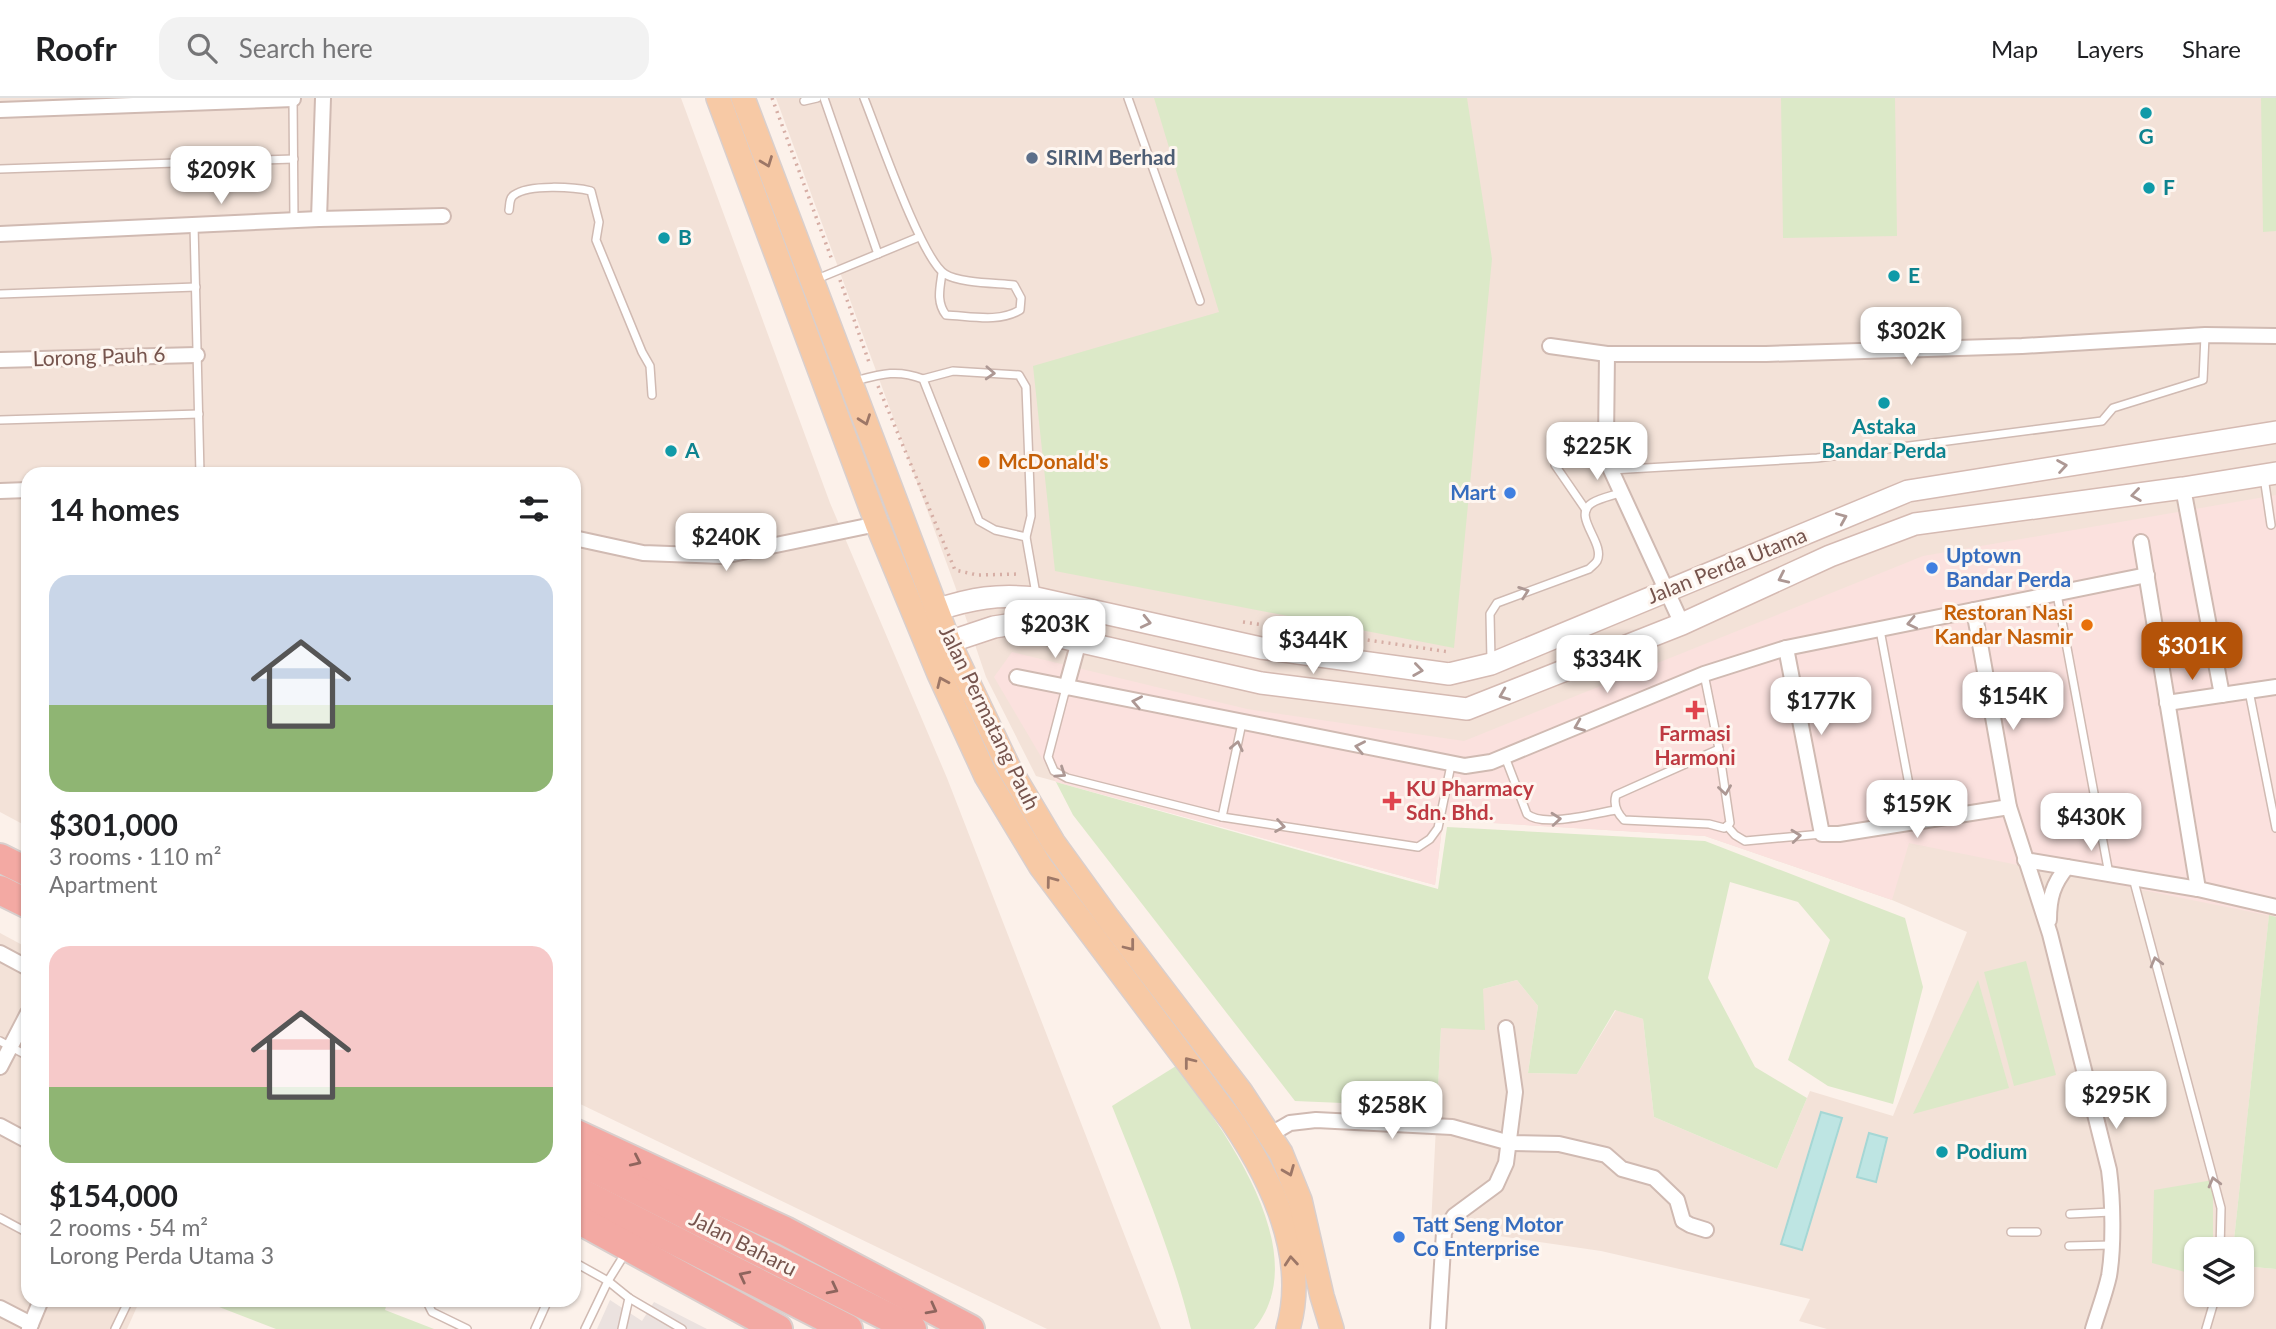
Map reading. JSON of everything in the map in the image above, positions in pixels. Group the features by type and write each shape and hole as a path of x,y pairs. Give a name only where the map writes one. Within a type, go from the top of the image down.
{"highway":[{"path":"0,858 21,868"},
{"path":"0,890 21,900"},
{"path":"581,1136 785,1231 970,1329"},
{"name":"Jalan Baharu","path":"581,1163 633,1204 848,1329"},
{"name":"Jalan Baharu","path":"581,1191 633,1204 912,1329"},
{"path":"581,1221 778,1329"}],"main road":[{"name":"Jalan Permatang Pauh","path":"718,98 877,524 954,708 986,776 1023,839 1058,889 1201,1077 1260,1166 1279,1208 1290,1248 1293,1300 1287,1329"},
{"name":"Jalan Permatang Pauh","path":"743,98 948,642 1009,768 1054,842 1108,918 1241,1092 1282,1153 1300,1200 1332,1329"}],"street":[{"path":"319,219 323,98"},
{"path":"0,110 293,99"},
{"path":"0,234 443,216"},
{"path":"1550,346 1607,354 1766,354 2008,346 2205,335 2276,336"},
{"path":"1607,354 1606,441 1611,470 1682,624"},
{"name":"Lorong Pauh 6","path":"0,360 197,355"},
{"name":"Jalan Perda Utama","path":"936,610 985,596 1036,598 1262,648 1449,674 1491,664 1908,491 2276,432"},
{"name":"Jalan Perda Utama","path":"948,642 1007,625 1262,683 1467,709 1682,624 1830,556 1915,524 2270,475"},
{"path":"2183,488 2222,695"},
{"path":"0,491 21,490"},
{"path":"581,540 642,554 723,556 877,524"},
{"path":"2141,542 2198,889"},
{"path":"1017,677 1451,765 1478,765 1704,674 1786,648 2147,575"},
{"path":"1974,610 2009,807 2050,934 2109,1170 2109,1275 2093,1329"},
{"path":"1066,688 1079,641"},
{"path":"1786,648 1822,834 1839,834 2009,807"},
{"path":"2167,703 2276,687"},
{"path":"2025,860 2198,889 2276,907"},
{"path":"2050,934 2051,892 2057,878 2067,867"},
{"path":"0,953 21,964"},
{"path":"0,1067 5,1044 21,1022"},
{"path":"1438,1329 1444,1232 1454,1216 1496,1185 1506,1163 1515,1092 1506,1028"},
{"path":"1270,1134 1290,1123 1316,1120 1452,1127 1510,1143 1559,1144 1606,1155 1622,1169 1654,1178 1677,1200 1683,1220 1706,1230"},
{"path":"0,1126 21,1137"},
{"path":"0,1308 30,1327 38,1307"}],"lane":[{"path":"804,102 817,98"},
{"path":"824,98 878,254"},
{"path":"864,98 919,237 943,273 954,278 1014,285 1021,298 1020,310 1010,316 946,315 940,307 939,297 943,273"},
{"path":"1128,98 1199,301"},
{"path":"293,99 294,220"},
{"path":"0,169 293,159"},
{"path":"509,210 510,200 515,194 536,189 547,187 591,191 599,222 596,240 650,366 652,395"},
{"path":"194,225 200,467"},
{"path":"813,281 919,237"},
{"path":"0,294 196,287"},
{"path":"1611,470 1817,458 2102,421 2113,408 2203,380 2205,335"},
{"path":"851,383 890,373 908,373 923,379 953,371 1019,375 1026,387 1027,400 1031,516 1026,537 1036,598"},
{"path":"923,379 979,522 995,530 1026,537"},
{"path":"0,420 199,414"},
{"path":"1555,465 1586,510"},
{"path":"2270,475 2271,525"},
{"path":"1491,664 1490,614 1497,603 1589,569 1597,561 1599,549 1585,517 1586,510 1591,503 1620,493"},
{"path":"2056,593 2109,874"},
{"path":"1880,630 1916,822"},
{"path":"1704,674 1719,749 1730,823 1724,828 1709,824 1624,820 1616,810 1616,795 1719,749"},
{"path":"1066,688 1048,757 1054,771 1067,778 1223,817 1418,847 1430,839 1438,828 1451,765"},
{"path":"2249,691 2276,828"},
{"path":"1223,817 1242,723"},
{"path":"1504,756 1527,814 1532,819 1551,820 1616,810"},
{"path":"1727,826 1745,841 1822,834"},
{"path":"2133,878 2221,1208 2220,1237"},
{"path":"5,1044 21,1052"},
{"path":"2070,1214 2111,1212"},
{"path":"0,1218 21,1229"},
{"path":"2011,1232 2037,1232"},
{"path":"2069,1246 2111,1245"},
{"path":"585,1329 608,1281 628,1248"},
{"path":"581,1266 682,1329"},
{"path":"622,1329 629,1298"},
{"path":"115,1329 126,1307"},
{"path":"430,1307 432,1312 467,1329"},
{"path":"535,1329 545,1307"},
{"path":"2206,1329 2212,1307"}],"shaded area":[{"path":"0,98 681,98 830,503 947,778 1161,1329 1047,1329 581,1104 581,467 21,467 21,823 0,812"},
{"path":"776,98 2276,98 2276,917 2269,916 2234,1237 2184,1237 2184,1307 2254,1307 2254,1267 2276,1269 2276,1329 1827,1329 1799,1321 1810,1299 1601,1251 1431,1226 1441,1027 1483,989 1517,980 1538,1006 1528,1073 1577,1074 1616,1010 1643,1019 1654,1117 1777,1169 1810,1091 1893,1116 1967,932 1892,900 1705,836 1443,820 1435,885 1036,776 986,677"},
{"path":"2276,495 2276,917 1909,843 1892,900 1705,836 1443,820 1435,885 1056,782 994,677 1012,652 1247,709 1464,741 1923,556"},
{"path":"0,933 21,944 21,1307 137,1307 127,1329 0,1329"},
{"path":"610,1300 642,1321 654,1302 707,1329 597,1329"}],"green space":[{"path":"1154,98 1467,98 1492,259 1454,648 1055,571 1033,366 1219,312"},
{"path":"1781,98 1895,98 1897,236 1783,238"},
{"path":"2261,98 2276,98 2276,231 2263,232"},
{"path":"1056,782 1438,889 1447,827 1705,841 1905,918 1923,987 1893,1104 1828,1086 1788,1060 1830,940 1798,902 1730,882 1708,978 1755,1067 1807,1098 1777,1169 1654,1117 1643,1019 1615,1010 1577,1074 1528,1073 1538,1006 1517,980 1483,989 1485,1030 1441,1028 1437,1107 1295,1101 1073,815"},
{"path":"2269,915 2276,917 2276,1269 2254,1267 2254,1237 2234,1237"},
{"path":"2026,961 2056,1075 2014,1086 1984,972"},
{"path":"1978,980 2009,1088 1913,1114"},
{"path":"1176,1066 1238,1156 1256,1192 1269,1228 1275,1264 1271,1298 1254,1329 1191,1329 1165,1244 1112,1106"},
{"path":"2213,1180 2213,1237 2184,1237 2184,1272 2152,1263 2154,1190"},
{"path":"219,1307 386,1307 385,1310 434,1329 276,1329"}],"water":[{"path":"1821,1112 1842,1118 1802,1250 1781,1244"},
{"path":"1869,1133 1887,1138 1876,1182 1857,1177"}],"place":[{"name":"G","path":"2146,113"},
{"name":"SIRIM Berhad","path":"1032,158"},
{"name":"F","path":"2149,188"},
{"name":"B","path":"664,238"},
{"name":"E","path":"1894,276"},
{"name":"Astaka Bandar Perda","path":"1884,403"},
{"name":"A","path":"671,451"},
{"name":"McDonald's","path":"984,462"},
{"name":"Mart","path":"1510,493"},
{"name":"Uptown Bandar Perda","path":"1932,568"},
{"name":"Restoran Nasi Kandar Nasmir","path":"2087,625"},
{"name":"Farmasi Harmoni","path":"1695,710"},
{"name":"KU Pharmacy Sdn. Bhd.","path":"1392,801"},
{"name":"Podium","path":"1942,1152"},
{"name":"Tatt Seng Motor Co Enterprise","path":"1399,1237"}]}
